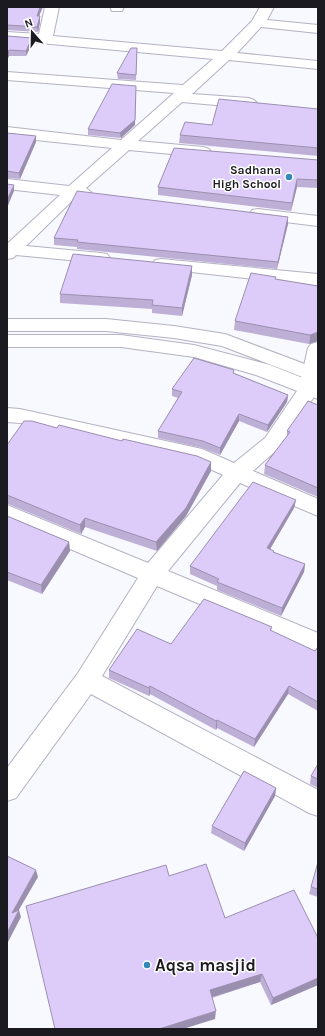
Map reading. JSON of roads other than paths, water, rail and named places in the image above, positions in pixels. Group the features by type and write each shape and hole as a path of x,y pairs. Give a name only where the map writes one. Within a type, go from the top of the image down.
{"street":[{"path":"45,39 52,7"},
{"path":"9,251 73,191 225,56 258,23 267,7"},
{"path":"258,23 318,29"},
{"path":"7,36 139,47 318,65"},
{"path":"7,76 183,94 264,105"},
{"path":"7,132 218,153"},
{"path":"7,184 97,194"},
{"path":"239,212 318,222"},
{"path":"9,251 115,260"},
{"path":"146,263 318,280"},
{"path":"7,325 106,326 174,332 225,340 314,382"},
{"path":"7,341 121,341 194,351 314,382"},
{"path":"7,789 87,680 152,574 237,472 272,443 314,382 318,348"},
{"path":"7,415 20,416 202,457 318,508"},
{"path":"9,518 152,574 318,644"},
{"path":"87,680 318,804"}],"place":[{"name":"Sadhana High School","path":"289,177"},
{"name":"Aqsa masjid","path":"147,965"}]}
